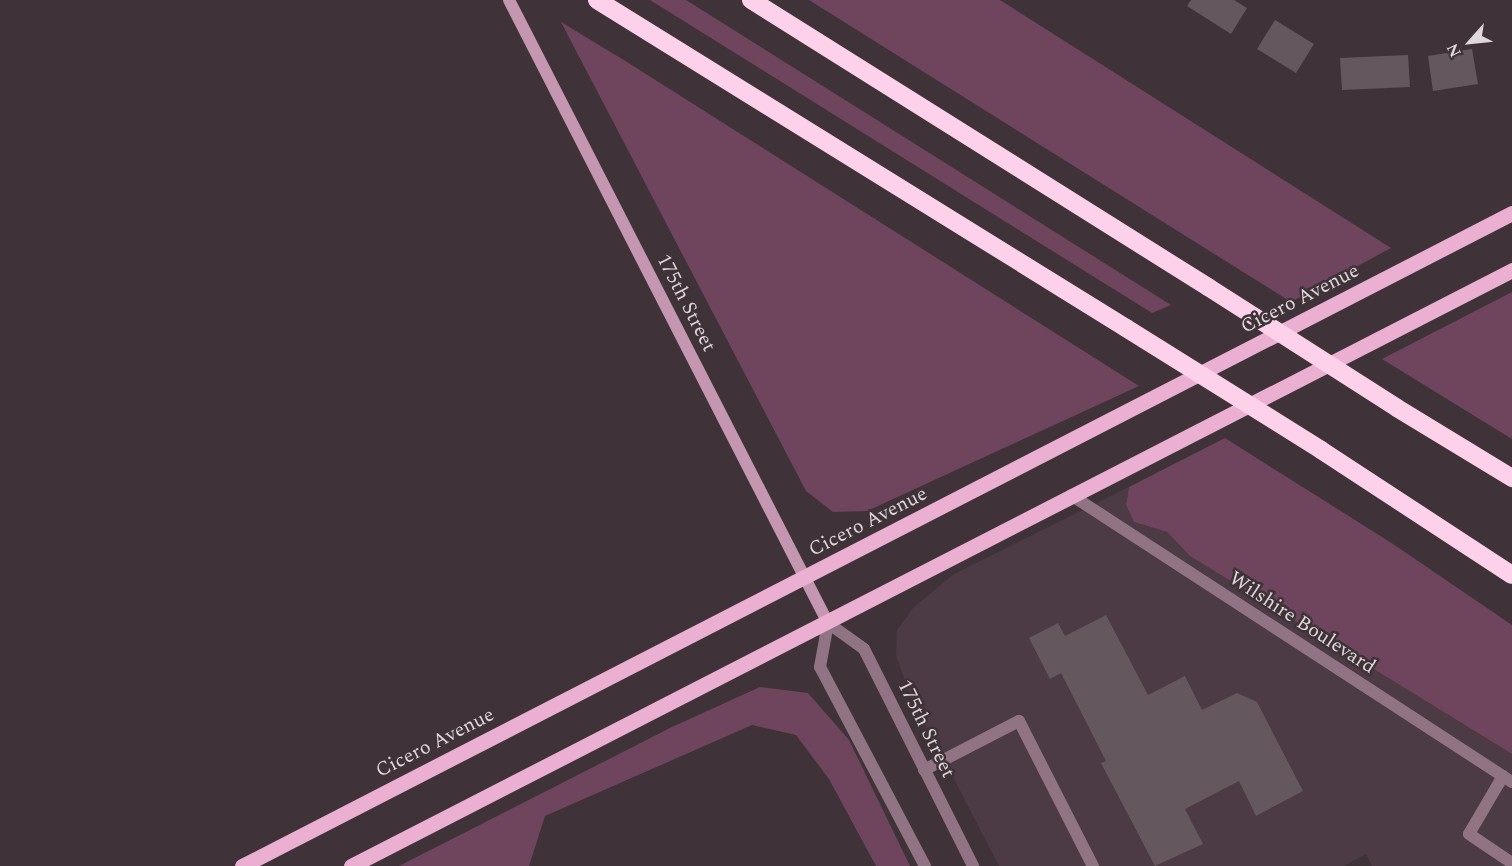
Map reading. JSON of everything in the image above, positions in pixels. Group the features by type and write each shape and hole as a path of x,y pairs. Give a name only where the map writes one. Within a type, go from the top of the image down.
{"highway":[{"path":"597,0 1321,450 1512,575"},
{"path":"751,0 1397,408 1512,478"}],"main road":[{"name":"175th Street","path":"509,0 828,623"},
{"name":"Cicero Avenue","path":"242,866 1512,213"},
{"path":"351,866 1512,270"}],"street":[{"name":"Wilshire Boulevard","path":"1071,495 1508,779"},
{"name":"175th Street","path":"828,623 864,649 974,866"},
{"path":"828,623 820,667 925,866"},
{"path":"924,770 1019,721 1093,866"},
{"path":"1508,779 1469,834 1512,863"}],"shaded area":[{"path":"650,0 686,0 1171,305 1152,313"},
{"path":"809,0 1000,0 1391,248 1291,302"},
{"path":"561,22 1139,386 867,511 833,512 806,491"},
{"path":"1512,292 1512,439 1382,359"},
{"path":"1225,438 1393,544 1512,625 1512,754 1190,556 1167,532 1134,522 1126,505 1129,487"},
{"path":"1129,487 1126,505 1134,522 1167,532 1190,556 1512,754 1512,866 1372,866 1366,854 1344,866 999,866 909,692 896,655 897,630 913,608 954,574"},
{"path":"760,687 808,693 849,740 910,866 876,866 829,779 796,735 752,725 545,816 529,866 399,866 672,727"}],"building":[{"path":"1191,0 1234,0 1247,8 1231,34 1187,6"},
{"path":"1275,20 1314,44 1296,73 1257,49"},
{"path":"1472,49 1478,84 1433,91 1428,56"},
{"path":"1408,55 1410,87 1342,90 1340,58"},
{"path":"1106,615 1148,695 1185,676 1202,710 1237,693 1257,702 1303,791 1256,816 1239,781 1185,809 1203,844 1155,866 1101,763 1106,761 1061,673 1050,679 1029,638 1058,623 1065,636"}]}
